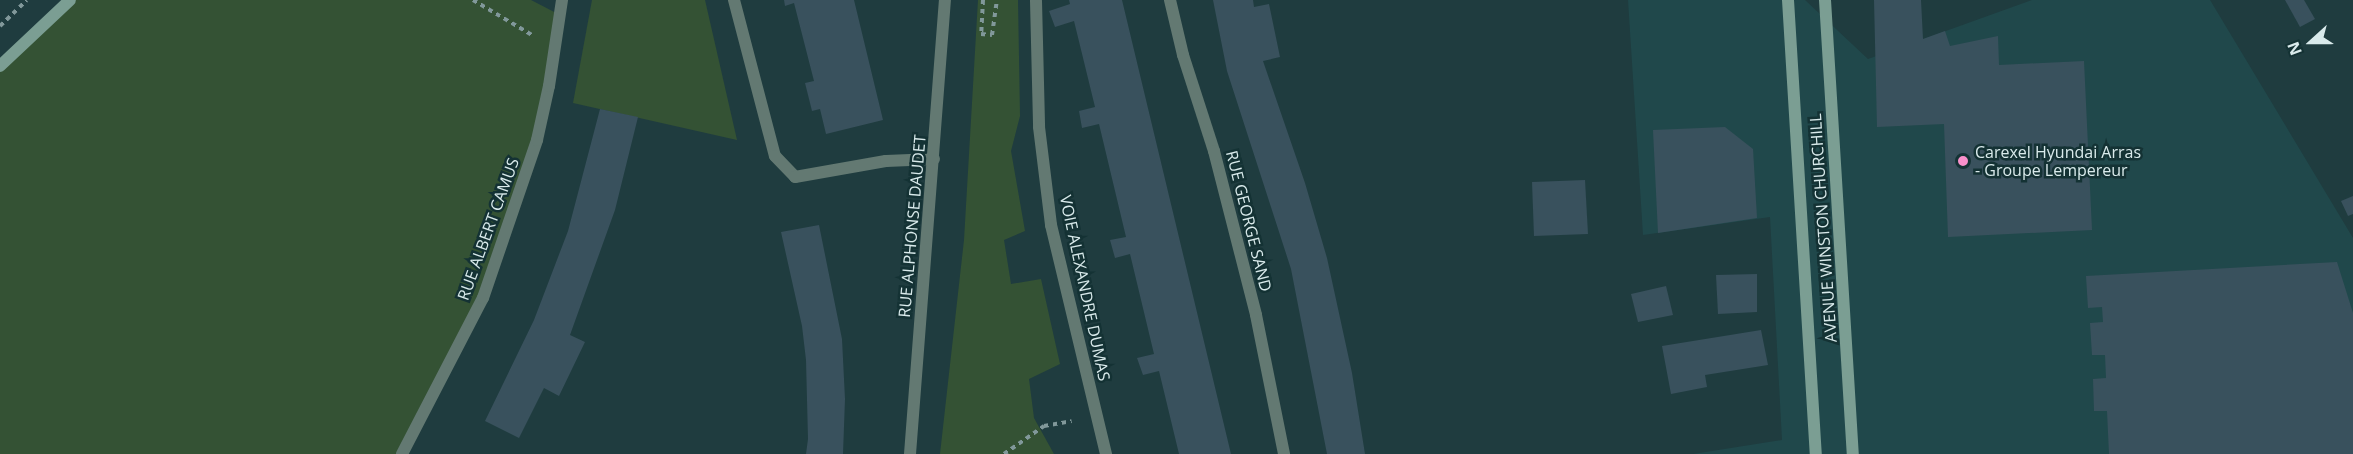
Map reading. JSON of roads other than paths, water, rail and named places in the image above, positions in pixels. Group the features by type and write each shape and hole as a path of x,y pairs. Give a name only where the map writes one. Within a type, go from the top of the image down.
{"main road":[{"path":"0,66 70,0"},
{"name":"AVENUE WINSTON CHURCHILL","path":"1788,0 1816,454"},
{"name":"AVENUE WINSTON CHURCHILL","path":"1825,0 1853,454"}],"street":[{"name":"RUE ALBERT CAMUS","path":"402,454 483,298 537,140 562,0"},
{"path":"734,0 775,156 795,177 886,161 934,159"},
{"name":"RUE ALPHONSE DAUDET","path":"910,454 945,0"},
{"name":"RUE GEORGE SAND","path":"1170,0 1183,55 1214,151 1254,304 1284,454"},
{"name":"VOIE ALEXANDRE DUMAS","path":"1036,1 1039,127 1051,225 1106,454"}],"place":[{"name":"Carexel Hyundai Arras - Groupe Lempereur","path":"1963,161"}]}
